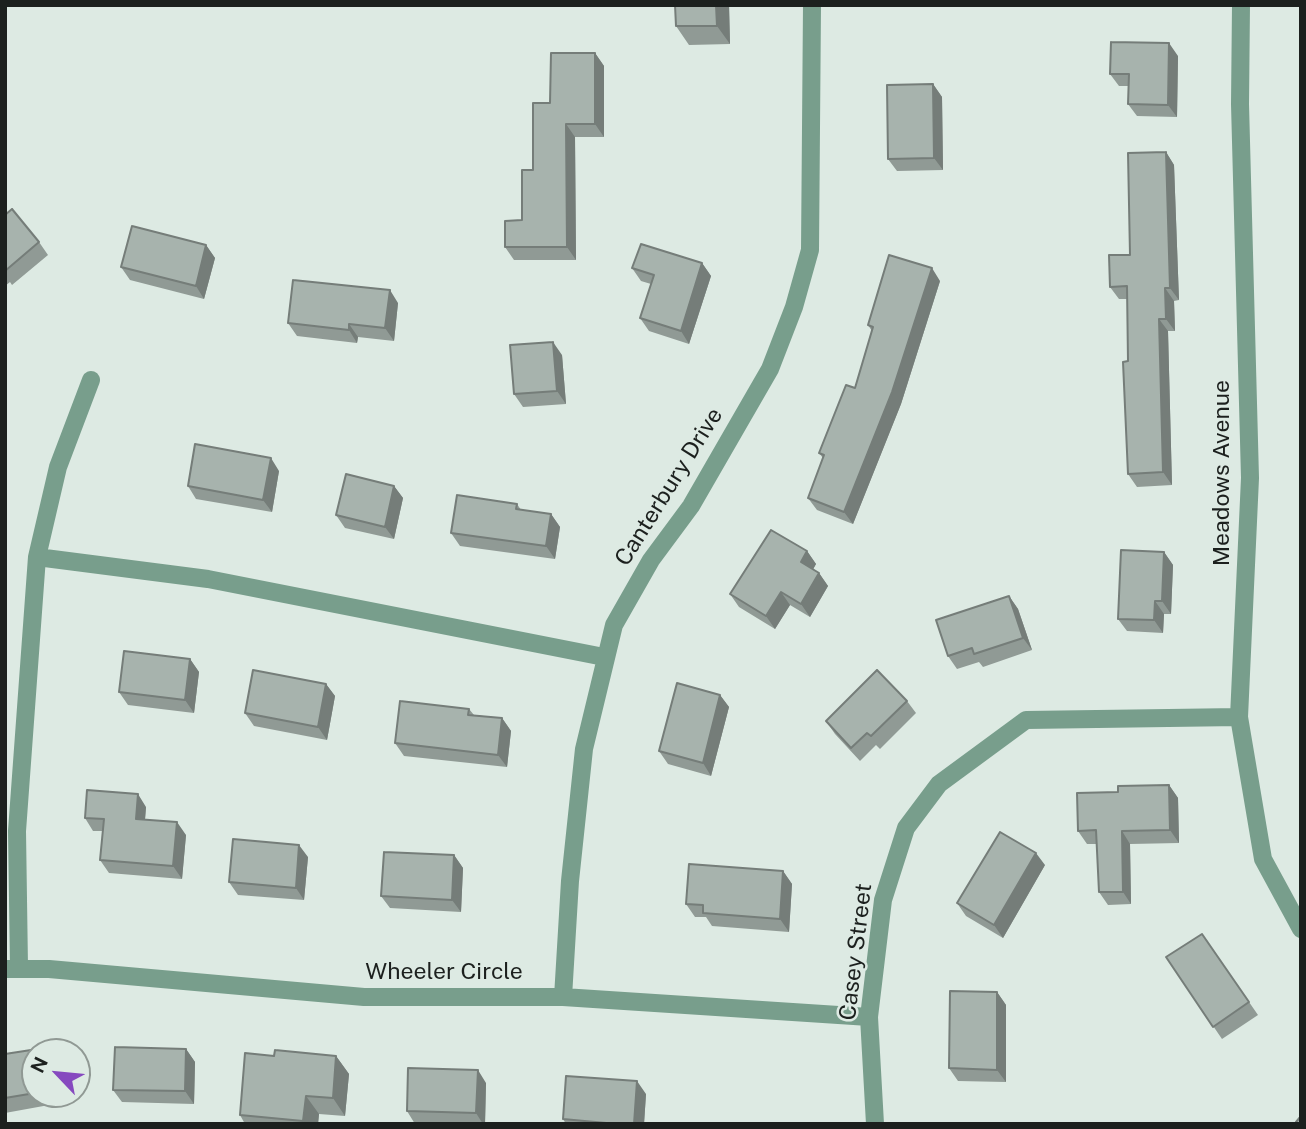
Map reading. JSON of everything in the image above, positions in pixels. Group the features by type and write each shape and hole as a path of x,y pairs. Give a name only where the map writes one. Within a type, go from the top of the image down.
{"street":[{"name":"Canterbury Drive","path":"563,997 570,881 584,749 604,657 614,625 652,560 691,506 770,369 794,307 810,250 812,5"},
{"name":"Meadows Avenue","path":"1241,5 1240,104 1250,478 1239,718 1263,859 1301,929"},
{"name":"Wheeler Circle","path":"92,380 58,467 37,557 17,831 12,968 364,997 563,997 869,1017"},
{"path":"37,557 208,579 604,657"},
{"name":"Casey Street","path":"875,1124 869,1017 883,900 906,828 939,784 1026,720 1239,718"}],"building":[{"path":"675,5 716,5 717,26 676,26"},
{"path":"1111,42 1169,43 1168,105 1128,104 1129,74 1110,74"},
{"path":"551,53 595,53 595,124 566,124 567,247 505,247 505,221 522,220 522,170 533,170 533,103 550,103"},
{"path":"933,84 934,158 888,159 887,85"},
{"path":"1166,152 1170,288 1165,288 1166,319 1159,319 1163,472 1128,474 1123,362 1128,361 1127,286 1110,287 1109,255 1130,255 1128,153"},
{"path":"12,209 39,242 5,271 5,215"},
{"path":"132,226 206,245 196,286 121,267"},
{"path":"641,244 702,263 681,331 640,318 654,275 632,268"},
{"path":"889,255 932,268 892,392 844,512 808,498 824,455 819,453 846,385 855,388 873,327 868,325"},
{"path":"293,280 390,290 385,328 349,324 349,330 288,323"},
{"path":"553,342 557,391 514,394 510,345"},
{"path":"195,444 271,458 263,500 188,486"},
{"path":"346,474 394,486 385,527 336,515"},
{"path":"457,495 517,504 516,509 551,514 546,546 451,533"},
{"path":"771,530 807,551 801,562 819,573 801,604 781,592 766,616 730,594"},
{"path":"1121,550 1164,552 1162,601 1155,601 1154,620 1118,619"},
{"path":"1009,596 1023,638 974,654 972,648 948,656 936,620"},
{"path":"124,651 190,659 185,700 119,692"},
{"path":"253,670 326,684 318,727 245,713"},
{"path":"877,670 907,701 871,736 867,733 851,748 826,721"},
{"path":"677,683 720,695 703,763 659,751"},
{"path":"400,701 469,709 468,715 502,718 498,755 395,743"},
{"path":"1169,785 1170,830 1122,831 1123,892 1099,892 1096,830 1078,831 1077,793 1118,792 1118,786"},
{"path":"87,790 138,794 136,819 177,822 173,866 100,860 104,819 85,818"},
{"path":"1000,832 1036,853 994,925 957,903"},
{"path":"233,839 299,845 296,888 229,882"},
{"path":"384,852 454,855 452,900 381,896"},
{"path":"689,864 783,871 780,919 703,913 703,905 686,904"},
{"path":"1202,934 1249,1002 1213,1027 1166,957"},
{"path":"950,991 997,992 997,1070 949,1068"},
{"path":"115,1047 186,1049 185,1091 113,1090"},
{"path":"275,1050 336,1056 333,1098 306,1096 303,1121 240,1115 245,1053 274,1056"},
{"path":"21,1052 21,1095 5,1098 5,1054"},
{"path":"408,1068 478,1070 476,1113 407,1111"},
{"path":"566,1076 637,1081 634,1124 563,1119"}]}
